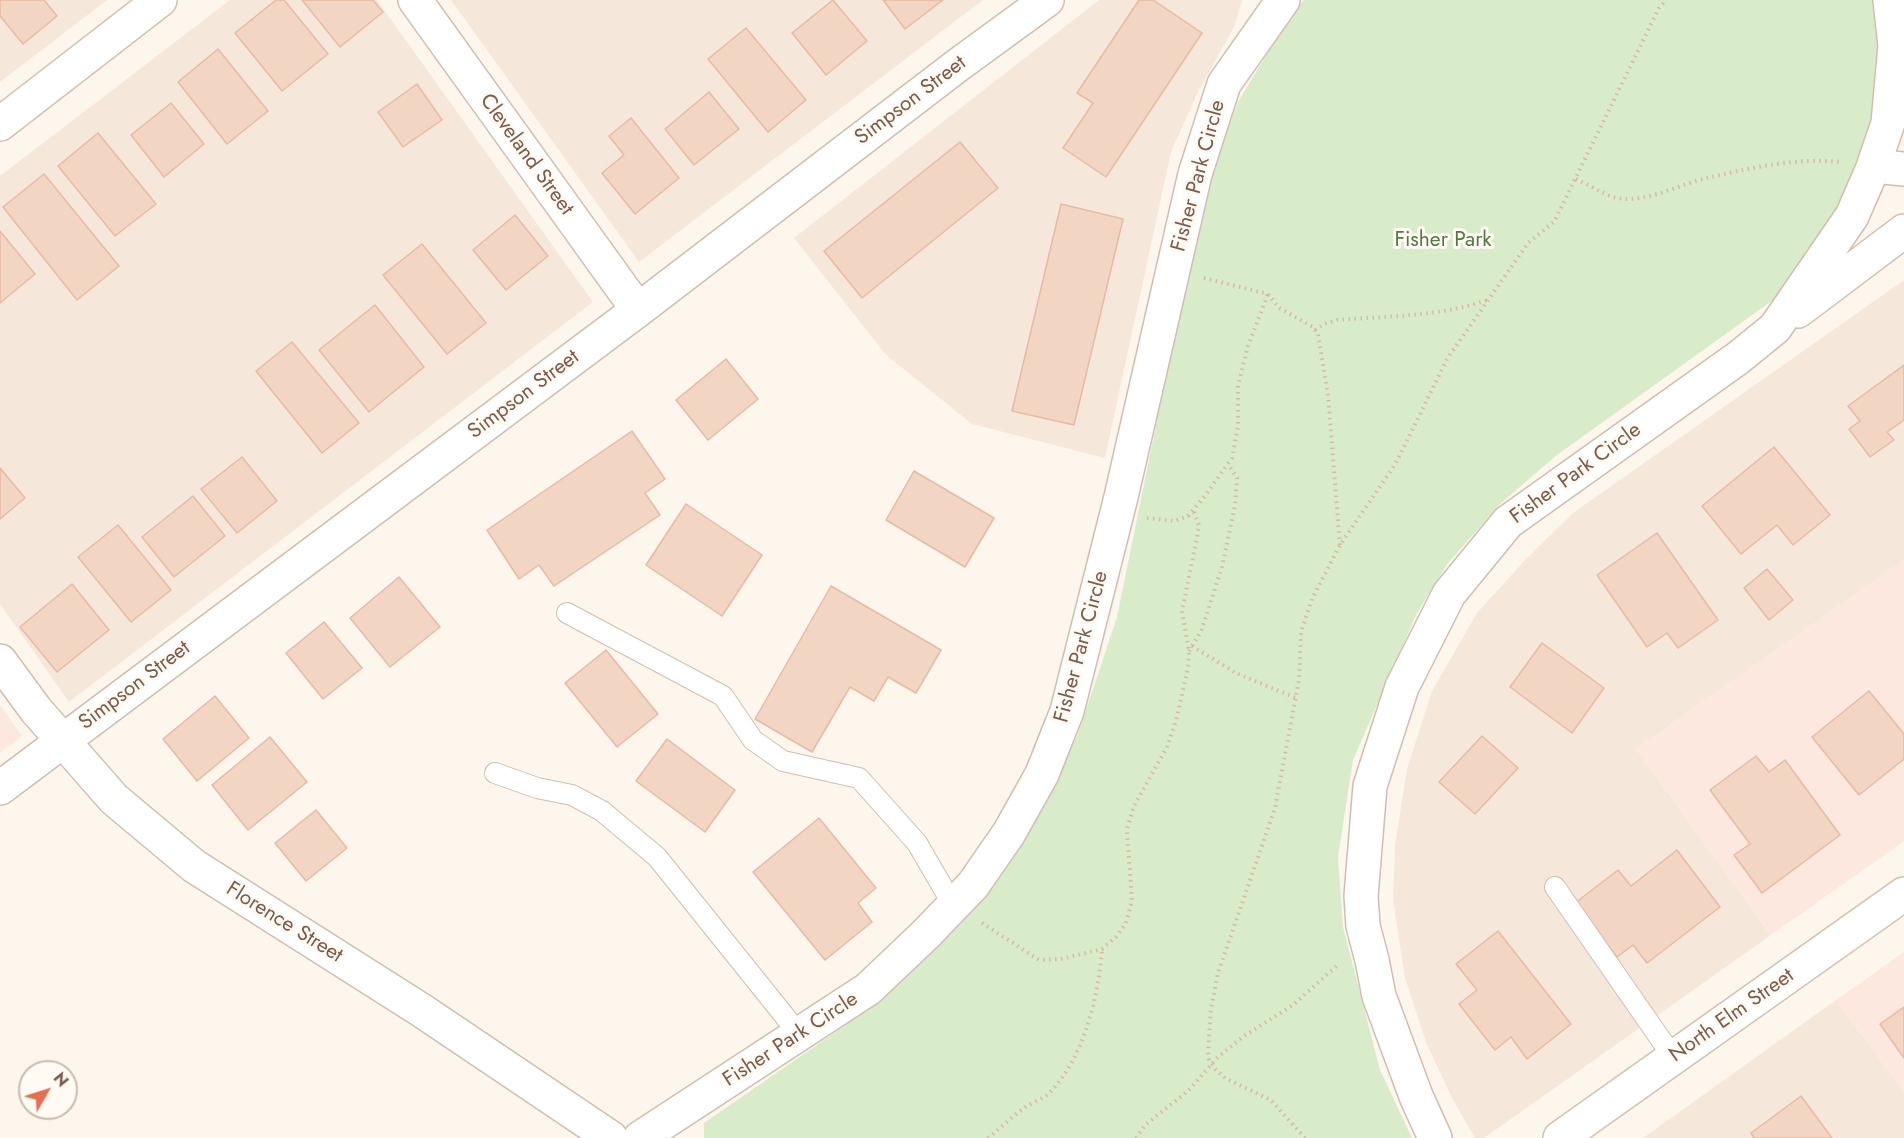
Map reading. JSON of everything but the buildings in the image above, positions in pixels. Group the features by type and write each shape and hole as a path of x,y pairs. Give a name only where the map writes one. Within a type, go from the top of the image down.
{"street":[{"path":"0,124 160,0"},
{"name":"Cleveland Street","path":"415,0 638,310"},
{"name":"Simpson Street","path":"0,788 1047,0"},
{"name":"Fisher Park Circle","path":"640,1138 868,989 973,885 1009,834 1042,774 1067,711 1117,515 1195,174 1224,84 1283,0"},
{"name":"Fisher Park Circle","path":"1435,1138 1416,1096 1379,996 1363,926 1361,896 1370,786 1402,687 1449,594 1508,522 1738,358 1775,328 1852,216 1889,167 1888,123 1895,46 1890,0"},
{"path":"1775,328 1904,231"},
{"name":"Florence Street","path":"0,661 36,710 114,799 194,866 421,1010 611,1138"},
{"name":"North Elm Street","path":"1560,1138 1904,894"}],"lane":[{"path":"567,613 723,696 753,740 783,761 859,778 917,843 953,905"},
{"path":"495,773 537,788 572,795 602,811 631,833 657,857 799,1034"},
{"path":"1555,887 1674,1057"}],"path":[{"path":"1305,1138 1270,1100 1226,1078 1212,1064 1208,1051 1211,1010 1218,973 1275,808 1296,698 1301,633 1312,599 1340,545 1396,463 1447,359 1528,243 1554,222 1659,8 1666,0"},
{"path":"1576,179 1614,197 1638,198 1703,179 1778,165 1819,161 1889,167"},
{"path":"1174,270 1268,294 1279,308 1318,334 1328,395 1340,545"},
{"path":"1117,515 1174,521 1188,516 1228,464 1232,458 1238,426 1238,386 1248,346 1268,294"},
{"path":"1315,330 1337,320 1420,315 1478,303 1491,298"},
{"path":"1189,651 1201,632 1222,567 1235,505 1237,478 1228,464"},
{"path":"953,905 1039,960 1061,959 1102,949 1116,937 1126,923 1132,901 1128,829 1134,806 1167,747 1176,721 1188,668 1189,651 1182,611 1198,531 1193,510"},
{"path":"1192,646 1236,673 1296,698"},
{"path":"988,1138 1025,1107 1046,1096 1071,1064 1095,1000 1101,974 1102,949"},
{"path":"1136,1138 1145,1125 1188,1091 1212,1064 1244,1036 1293,1005 1337,965 1372,960"}],"shaded area":[{"path":"0,0 107,0 0,82"},
{"path":"230,0 377,0 593,302 69,702 0,604 0,176"},
{"path":"451,0 983,0 639,262"},
{"path":"1099,0 1242,0 1235,25 1198,92 1171,152 1105,458 972,424 886,355 794,238"},
{"path":"1904,280 1904,560 1636,749 1771,935 1484,1138 1475,1138 1453,1100 1427,1045 1405,978 1393,900 1395,845 1407,769 1432,691 1477,613 1526,559 1573,513"},
{"path":"1904,560 1904,841 1771,935 1636,749"},
{"path":"0,705 22,736 0,753"},
{"path":"1904,952 1904,1092 1836,1000"},
{"path":"1836,1000 1904,1092 1904,1138 1643,1138"}],"green space":[{"name":"Fisher Park","path":"1304,0 1874,0 1881,46 1874,121 1842,203 1803,261 1773,300 1557,455 1500,504 1448,563 1417,613 1353,760 1338,857 1343,927 1380,1070 1412,1138 704,1138 704,1123 882,1000 962,922 1018,849 1078,734 1117,617 1203,194 1238,102 1286,22"}]}
